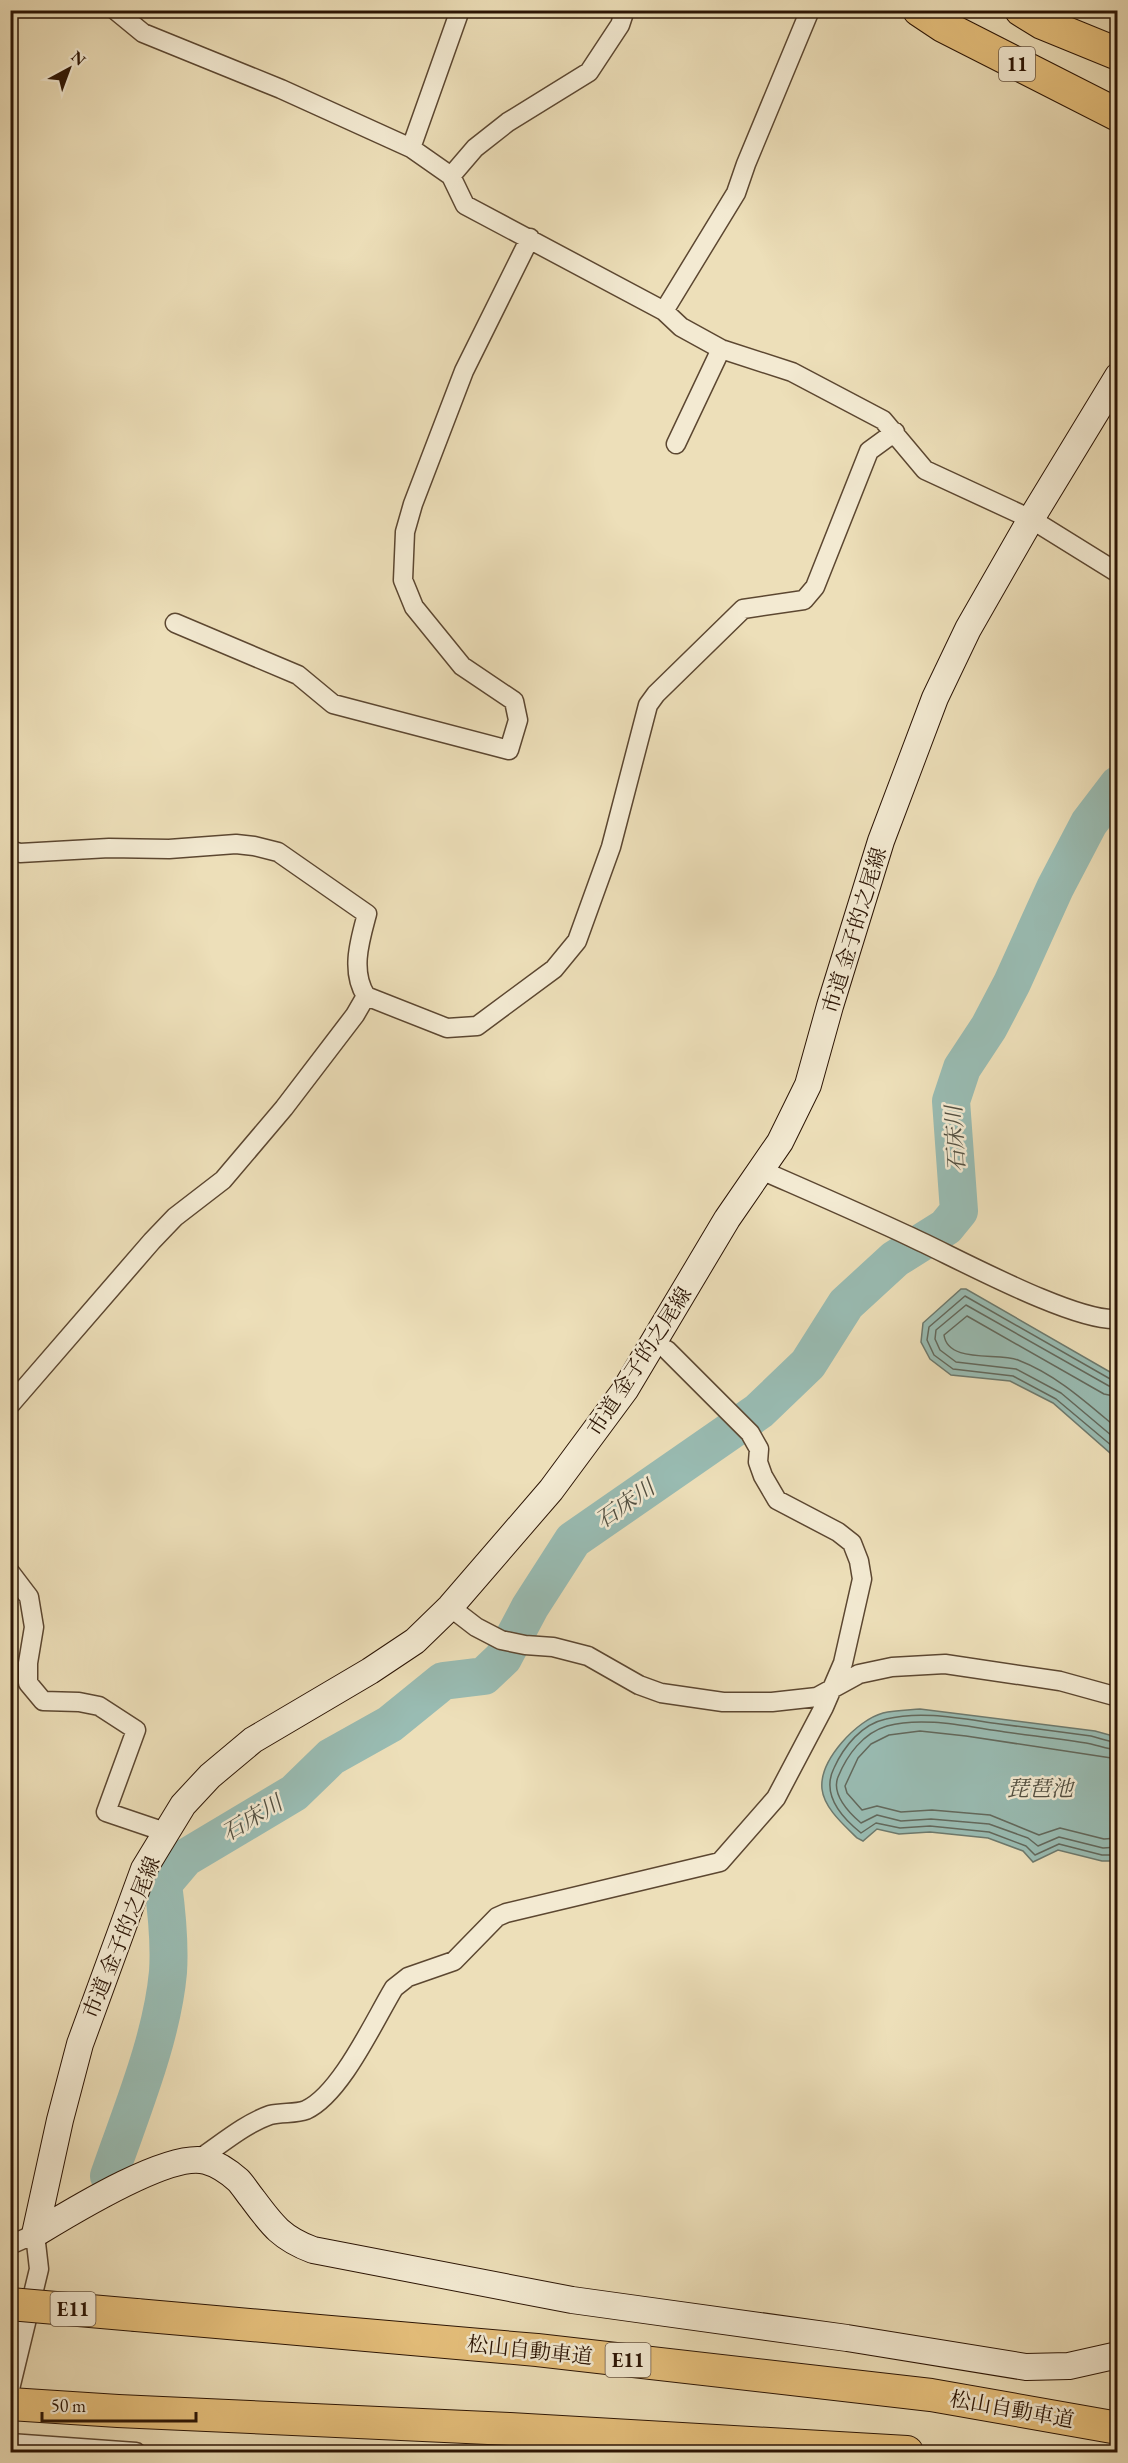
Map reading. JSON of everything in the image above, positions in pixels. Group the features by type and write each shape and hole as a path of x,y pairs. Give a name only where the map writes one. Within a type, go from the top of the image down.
{"highway":[{"name":"11","path":"919,10 943,26 1118,115"},
{"name":"11","path":"1021,10 1042,23 1118,54"},
{"name":"松山自動車道","path":"10,2304 537,2350 931,2395 1118,2428"},
{"path":"10,2404 908,2452"}],"street":[{"path":"115,10 143,33 281,89 411,148 451,176 465,204 664,311 681,327 721,349 792,372 883,420 925,470 1031,519 1118,573"},
{"path":"411,148 460,10"},
{"path":"451,176 475,148 508,122 589,72 620,25 626,10"},
{"path":"664,311 736,193 810,10"},
{"path":"175,623 298,675 333,704 509,750 518,720 514,701 462,666 414,607 403,580 405,532 417,493 464,371 530,238"},
{"path":"676,444 721,349"},
{"name":"市道 金子的之尾線","path":"35,2234 60,2120 80,2044 144,1869 183,1805 210,1776 253,1740 416,1641 450,1606 551,1490 625,1390 727,1220 780,1142 808,1085 881,841 935,698 968,629 1031,519 1118,376"},
{"path":"10,850 20,852 109,848 169,849 236,844 278,852 368,914 357,951 360,986 366,996 447,1028 477,1026 554,969 577,941 611,847 648,705 656,694 743,609 804,600 814,588 870,451 895,432"},
{"path":"10,1405 152,1241 175,1217 223,1180 355,1016 366,996"},
{"path":"761,1170 1076,1311 1111,1320 1118,1319"},
{"path":"196,2161 255,2122 272,2115 305,2110 323,2098 339,2081 394,1988 408,1977 454,1961 497,1917 720,1862 776,1798 833,1688 843,1663 862,1579 859,1561 852,1543 838,1532 777,1500 763,1476 758,1462 759,1449 750,1433 667,1350"},
{"path":"10,1572 29,1597 34,1627 28,1663 28,1683 43,1701 79,1702 99,1706 136,1730 106,1812 165,1832"},
{"path":"450,1606 476,1627 501,1640 553,1647 588,1656 639,1685 661,1693 723,1702 772,1702 817,1697 859,1674 892,1667 945,1664 1060,1681 1118,1697"},
{"path":"10,2245 35,2234 86,2202 146,2174 181,2162 205,2160 222,2168 239,2181 277,2230 292,2242 314,2250 572,2300 847,2338 1026,2367 1068,2366 1118,2355"},
{"path":"10,2389 39,2269 35,2234"},
{"path":"10,2443 136,2452"}],"water":[{"path":"961,1289 966,1289 1117,1376 1117,1459 1053,1403 1010,1381 951,1375 930,1359 921,1342 923,1323"},
{"name":"琵琶池","path":"920,1709 1095,1731 1117,1737 1117,1861 1102,1861 1058,1850 1033,1862 1023,1851 988,1838 930,1832 899,1834 877,1829 863,1841 857,1838 835,1816 826,1803 822,1789 827,1766 833,1754 851,1732 873,1717 887,1712"}],"waterway":[{"name":"石床川","path":"109,2176 144,2075 165,1997 169,1950 163,1884 185,1858 294,1793 331,1757 390,1724 443,1681 484,1676 503,1658 530,1607 573,1540 759,1411 808,1364 846,1304 895,1259 946,1227 959,1211 951,1101 962,1068 989,1027 1012,983 1055,888 1089,823 1118,785"}]}
